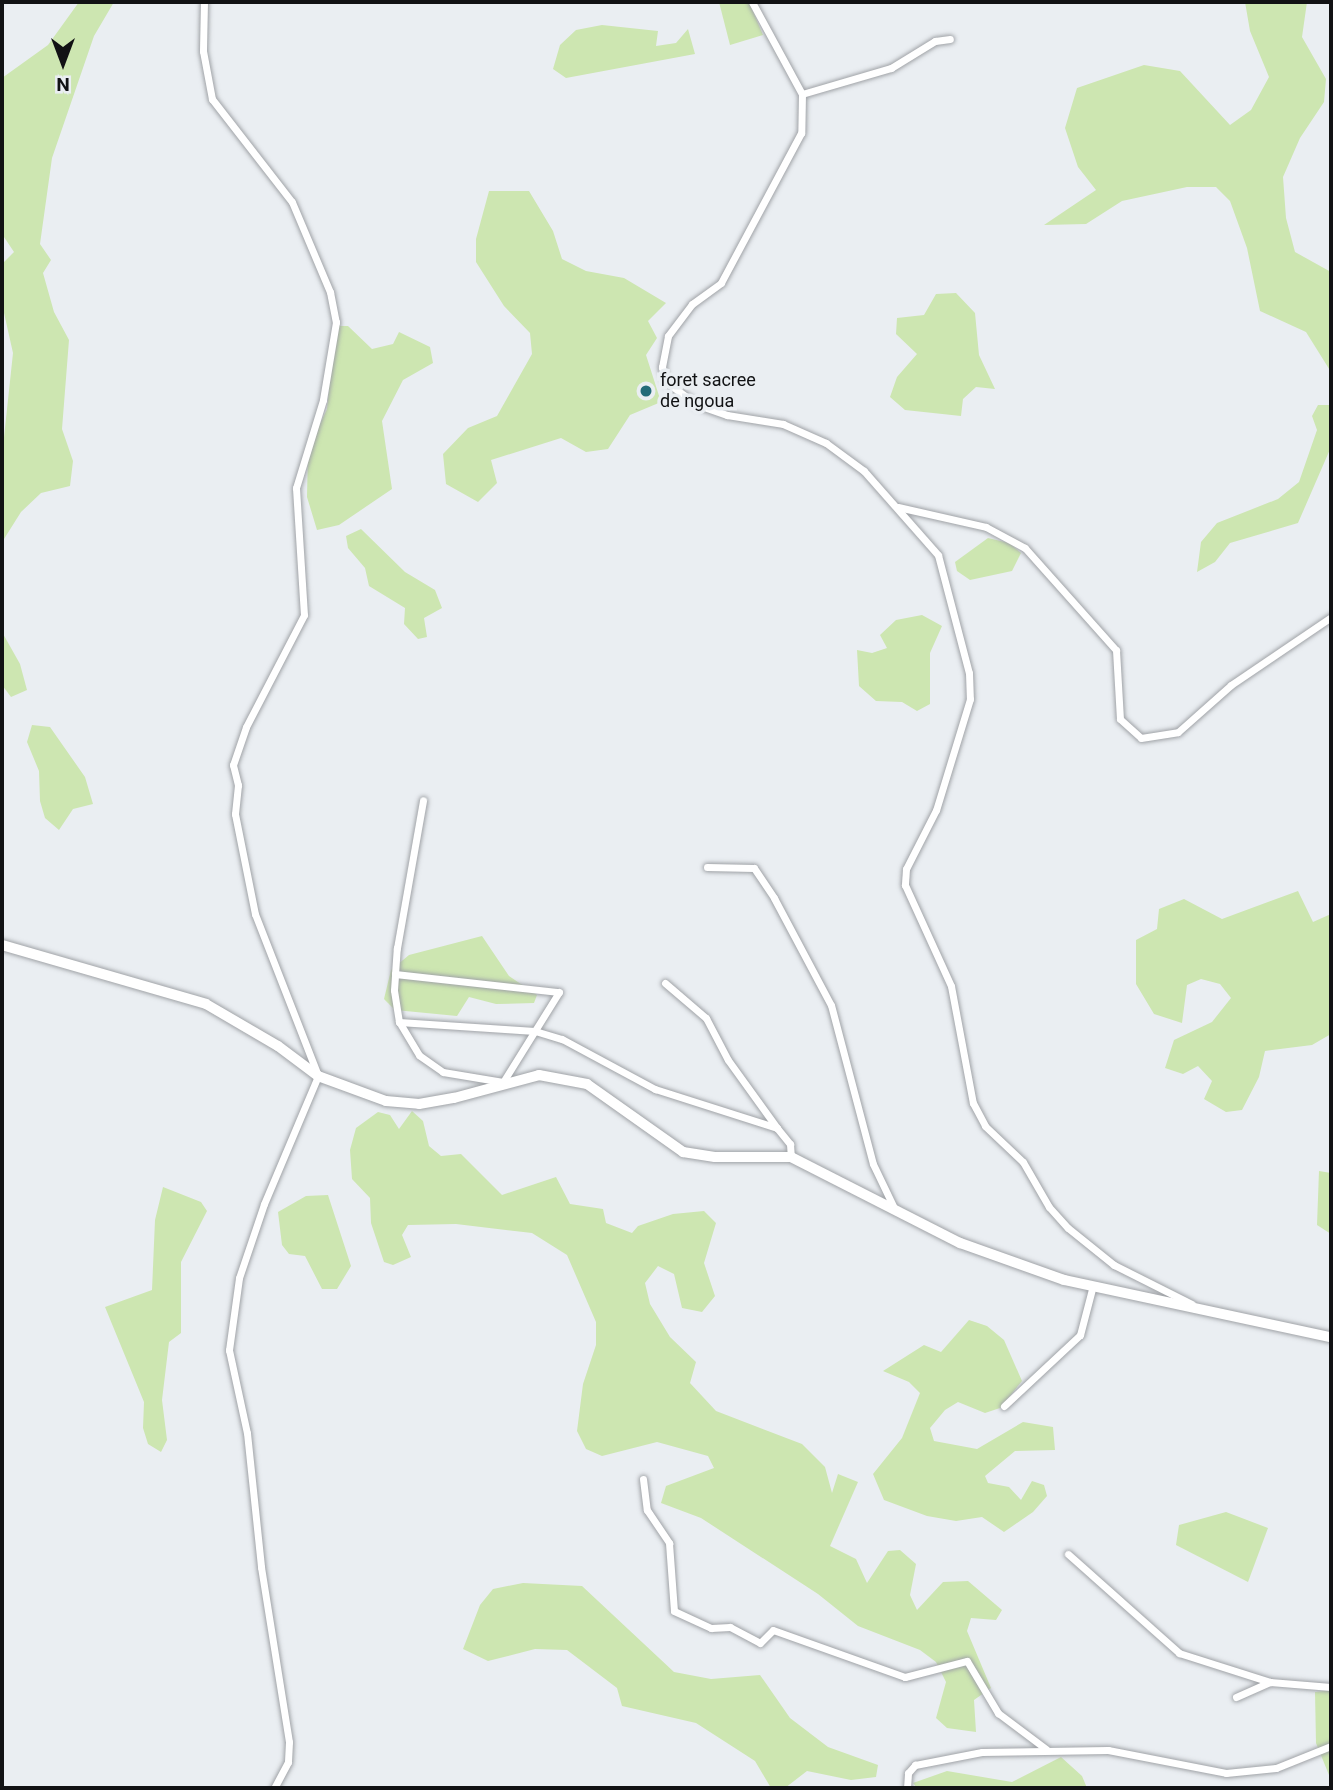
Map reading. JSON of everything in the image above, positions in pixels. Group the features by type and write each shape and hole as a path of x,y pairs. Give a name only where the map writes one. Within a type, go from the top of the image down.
{"main road":[{"path":"2,945 206,1004 278,1046 318,1076 386,1101 419,1104 539,1075 587,1084 671,1144 701,1157 791,1157 897,1214 998,1258 1092,1289 1331,1337"}],"street":[{"path":"204,2 203,51 212,99 292,202 330,292 336,322 323,400 296,488 304,615 246,727 233,765 238,785 235,814 255,915 318,1076 264,1204 239,1278 229,1350 247,1433 261,1567 289,1741 288,1762 274,1788"},
{"path":"752,2 803,94 801,132 721,282 678,318 663,348 662,367 666,382 698,405 727,415 783,424 826,443 864,471 898,507 944,567 969,673 968,713 936,810 906,869 905,885 951,986 973,1103 985,1126 1023,1162 1049,1208 1095,1252 1202,1309"},
{"path":"803,94 891,68 935,41 950,39"},
{"path":"898,507 986,527 1025,548 1112,643 1119,665 1121,719 1141,738 1178,732 1231,685 1331,617"},
{"path":"395,974 559,992 503,1083 443,1072 419,1055 399,1022 395,974 423,800"},
{"path":"707,867 754,868 774,898 831,1005 873,1164 897,1214"},
{"path":"665,984 706,1018 728,1060 790,1144 791,1157"},
{"path":"399,1022 535,1031 562,1039 655,1089 777,1128"},
{"path":"1004,1406 1080,1335 1092,1289"},
{"path":"643,1479 647,1510 669,1543 674,1611 711,1628 730,1627 760,1643 773,1630 905,1676 967,1661 998,1713 1046,1749"},
{"path":"1068,1553 1179,1653 1270,1682 1331,1687"},
{"path":"1236,1697 1270,1682"},
{"path":"907,1788 908,1773 925,1760 1046,1749 1108,1749 1226,1773 1276,1768 1331,1746"}],"green space":[{"path":"79,2 114,2 94,36 52,158 40,244 51,260 43,273 54,312 69,340 62,429 73,461 70,486 41,493 21,512 4,539 2,555 2,456 13,353 2,304 2,264 14,252 2,234 2,78 48,45"},
{"path":"719,2 749,2 763,35 730,45"},
{"path":"1245,2 1307,2 1302,37 1326,79 1324,102 1300,138 1283,177 1286,218 1295,252 1331,272 1331,372 1306,332 1260,311 1247,248 1230,201 1216,187 1187,187 1122,201 1086,224 1044,225 1096,190 1078,167 1065,128 1077,88 1144,65 1180,71 1230,125 1251,110 1269,77 1250,31"},
{"path":"602,25 658,31 656,46 676,43 688,29 695,54 566,78 553,69 560,45 576,30"},
{"path":"489,191 529,191 553,231 562,259 586,271 624,278 666,303 648,321 657,338 646,355 661,402 630,415 608,449 586,452 561,438 491,460 497,483 478,502 446,484 443,454 468,428 497,416 532,354 530,333 504,306 476,262 476,239"},
{"path":"956,293 975,313 979,355 995,389 976,387 963,399 961,416 905,410 890,397 897,377 917,354 896,334 897,318 924,315 936,294"},
{"path":"335,326 348,326 372,349 393,344 399,332 430,347 433,363 403,380 382,421 392,489 339,525 317,530 307,497 308,450 327,409"},
{"path":"1318,405 1331,405 1331,447 1298,523 1230,543 1215,562 1197,572 1201,542 1217,523 1278,499 1299,482 1317,430 1312,416"},
{"path":"361,529 405,572 435,590 442,608 424,618 427,637 418,639 404,624 405,608 369,586 365,568 348,548 346,536"},
{"path":"988,538 1009,543 1021,553 1012,571 970,580 957,571 955,562"},
{"path":"922,615 942,626 930,653 930,704 917,711 902,702 876,701 859,686 857,650 872,653 887,648 880,635 896,620"},
{"path":"2,632 20,664 27,690 11,697 2,685"},
{"path":"32,725 50,727 85,777 93,804 73,809 59,830 45,818 40,801 39,771 27,742"},
{"path":"1298,891 1313,922 1331,914 1331,1034 1312,1045 1265,1051 1259,1077 1242,1110 1226,1112 1204,1099 1212,1081 1198,1066 1183,1074 1165,1068 1174,1040 1212,1022 1231,998 1220,984 1201,979 1187,985 1182,1023 1154,1014 1136,984 1136,940 1157,929 1159,909 1184,899 1222,919"},
{"path":"482,936 509,976 537,995 534,1003 496,1004 469,997 457,1016 395,1010 384,999 391,970 409,955"},
{"path":"412,1111 423,1121 429,1146 441,1156 461,1154 502,1195 556,1177 570,1204 603,1209 606,1223 632,1233 638,1226 673,1214 704,1211 716,1223 704,1263 715,1296 702,1312 682,1308 674,1274 658,1266 645,1283 650,1304 670,1337 696,1362 690,1383 716,1411 802,1444 825,1467 832,1493 838,1474 858,1482 830,1546 856,1559 867,1583 888,1551 900,1550 916,1564 910,1595 917,1610 943,1582 968,1581 1002,1610 996,1620 971,1618 967,1631 991,1688 974,1700 976,1732 947,1728 936,1718 946,1682 936,1662 920,1650 858,1626 818,1594 701,1518 661,1503 666,1486 714,1468 708,1456 657,1442 602,1456 586,1449 577,1431 583,1384 596,1345 596,1322 567,1255 532,1233 456,1224 408,1225 402,1235 411,1257 393,1265 384,1262 371,1223 370,1198 352,1179 350,1150 356,1128 378,1112 390,1115 399,1129"},
{"path":"1319,1171 1331,1173 1331,1234 1317,1225"},
{"path":"163,1187 201,1202 207,1211 181,1262 181,1333 169,1342 162,1400 167,1440 161,1452 148,1444 143,1428 144,1402 105,1307 152,1290 155,1220"},
{"path":"328,1195 351,1266 337,1289 322,1289 305,1256 289,1254 282,1245 278,1212 306,1196"},
{"path":"969,1320 987,1326 1004,1340 1022,1381 1000,1408 985,1413 958,1402 945,1410 930,1428 934,1441 977,1449 1023,1422 1053,1427 1055,1450 1015,1451 985,1476 988,1483 1009,1487 1021,1500 1032,1481 1044,1485 1047,1496 1033,1512 1004,1532 982,1517 956,1521 927,1516 884,1500 873,1474 902,1438 920,1393 909,1382 883,1371 924,1345 941,1352"},
{"path":"1226,1512 1268,1528 1248,1582 1176,1545 1179,1525"},
{"path":"523,1583 582,1586 674,1672 711,1679 760,1675 790,1718 828,1747 878,1765 876,1777 851,1780 807,1771 785,1788 771,1788 755,1761 696,1723 622,1706 617,1688 567,1650 535,1649 488,1661 463,1649 480,1605 493,1589"},
{"path":"1331,1690 1331,1780 1316,1743 1315,1692"},
{"path":"1061,1757 1082,1776 1087,1788 917,1788 913,1783 947,1771 1012,1782"}],"place":[{"name":"foret sacree de ngoua","path":"646,391"}]}
